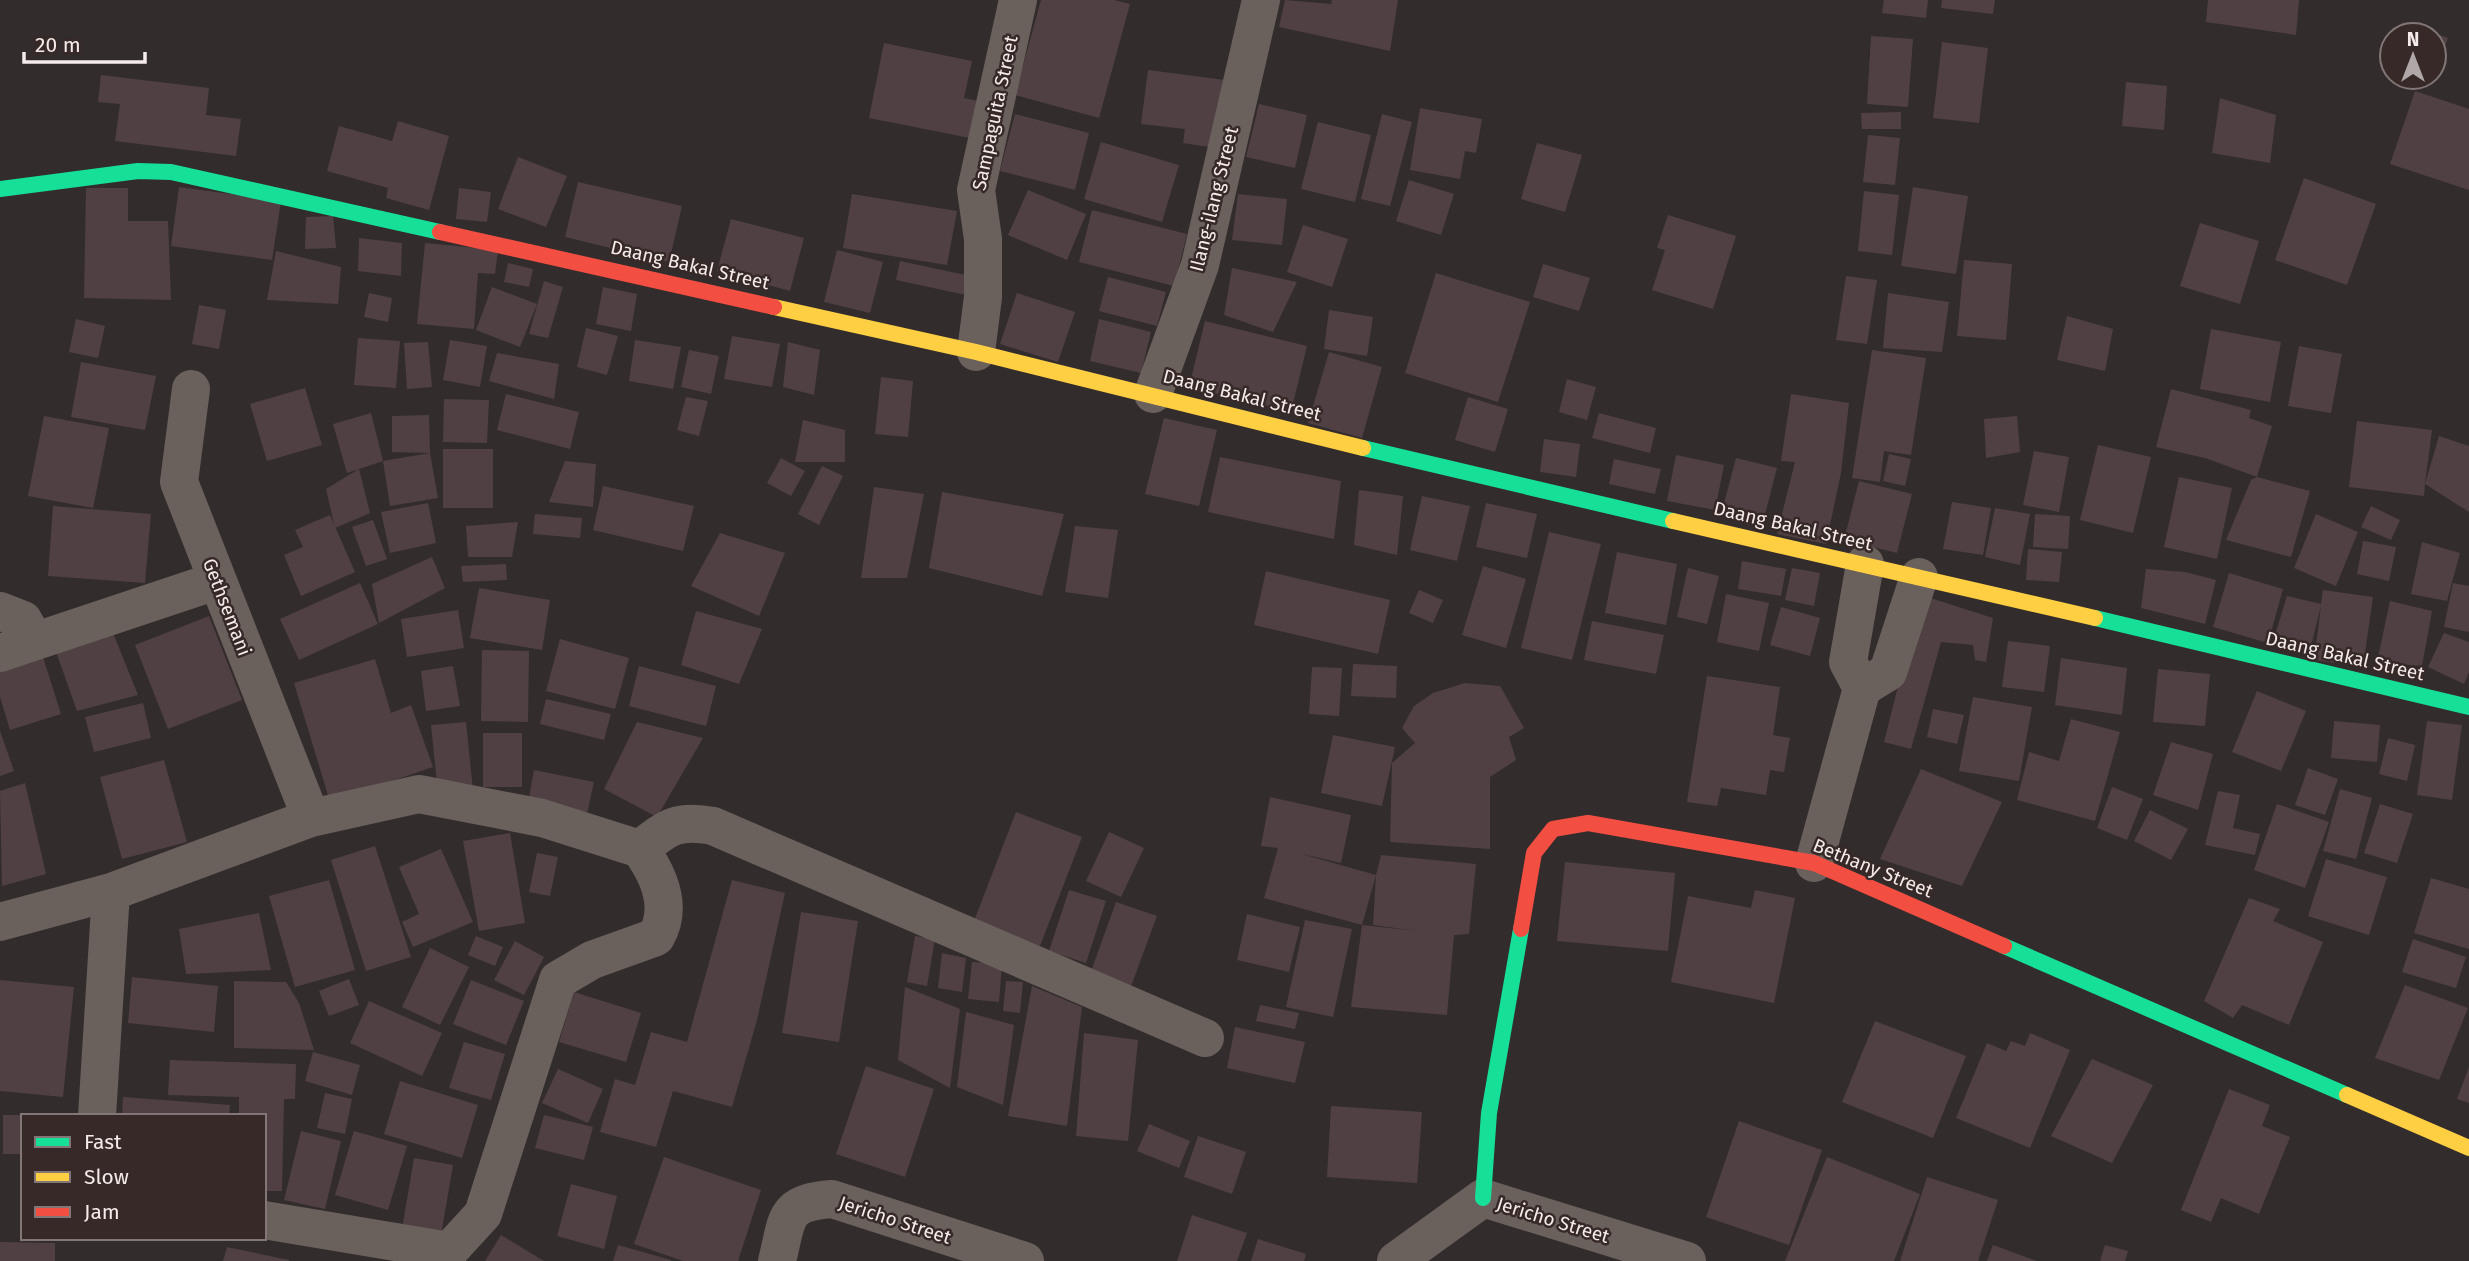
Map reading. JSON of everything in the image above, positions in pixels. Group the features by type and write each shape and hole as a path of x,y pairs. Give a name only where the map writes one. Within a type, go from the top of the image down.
{"street":[{"name":"Sampaguita Street","path":"976,352 983,297 983,239 976,190 1018,0"},
{"name":"Ilang-ilang Street","path":"1153,394 1200,265 1261,0"},
{"name":"Daang Bakal Street","path":"0,189 138,171 171,172 976,352 1539,491 1865,564 2469,707"},
{"name":"Gethsemani","path":"191,389 179,482 311,818"},
{"path":"1862,688 1848,662 1865,564"},
{"path":"1814,863 1862,688 1888,672 1919,577"},
{"path":"0,611 23,620 18,647 216,581"},
{"path":"0,922 111,892 311,818 419,794 542,818 640,849 652,865 663,898 666,909 664,923 656,937 592,960 558,980 483,1214 449,1251 266,1220"},
{"path":"640,849 668,827 689,821 713,826 1205,1038"},
{"name":"Bethany Street","path":"1483,1198 1489,1114 1535,853 1553,829 1588,823 1814,863 2469,1148"},
{"path":"97,1114 111,892"},
{"name":"Jericho Street","path":"1396,1261 1483,1198 1687,1261"},
{"name":"Jericho Street","path":"777,1261 788,1216 804,1201 832,1199 1025,1261"}],"building":[{"path":"1041,0 1114,0 1130,4 1099,118 1015,95"},
{"path":"1285,0 1331,4 1332,0 1398,0 1390,51 1279,27"},
{"path":"1884,0 1928,0 1926,18 1882,13"},
{"path":"1942,0 1995,0 1993,14 1941,8"},
{"path":"2208,0 2299,0 2296,35 2206,22"},
{"path":"1871,36 1913,39 1908,107 1867,104"},
{"path":"1942,42 1988,48 1979,123 1933,118"},
{"path":"884,43 972,61 964,98 983,102 975,139 869,118"},
{"path":"1148,70 1225,80 1216,148 1183,143 1185,129 1141,124"},
{"path":"101,75 209,88 206,115 241,119 236,156 115,141 120,104 98,102"},
{"path":"2126,82 2167,86 2164,130 2122,126"},
{"path":"2415,91 2469,109 2469,190 2390,164"},
{"path":"2220,98 2276,115 2270,163 2212,153"},
{"path":"1259,104 1307,115 1295,168 1246,157"},
{"path":"1420,108 1482,119 1476,153 1465,151 1460,179 1410,170"},
{"path":"1901,112 1901,129 1862,129 1861,113"},
{"path":"1015,114 1089,133 1075,190 1000,171"},
{"path":"1382,114 1412,122 1390,206 1361,199"},
{"path":"398,121 449,136 429,210 386,198 388,188 327,171 339,126 392,141"},
{"path":"1318,122 1371,135 1355,202 1301,189"},
{"path":"1868,135 1900,138 1895,185 1863,182"},
{"path":"1101,142 1179,165 1162,222 1084,199"},
{"path":"1537,143 1582,155 1565,212 1521,199"},
{"path":"518,157 567,176 546,227 498,209"},
{"path":"2304,178 2376,204 2347,285 2275,260"},
{"path":"1409,180 1454,194 1441,235 1396,221"},
{"path":"578,182 682,206 669,262 565,237"},
{"path":"179,187 281,201 272,260 171,246"},
{"path":"1913,187 1968,196 1956,274 1901,266"},
{"path":"86,188 128,188 128,221 168,221 171,300 84,298"},
{"path":"459,188 491,192 487,222 456,219"},
{"path":"1028,190 1086,214 1067,260 1008,235"},
{"path":"1864,191 1899,195 1892,255 1858,251"},
{"path":"852,194 957,211 947,265 843,248"},
{"path":"1238,194 1287,199 1282,245 1232,240"},
{"path":"1092,210 1187,234 1174,286 1079,262"},
{"path":"1668,215 1736,236 1713,309 1652,290 1665,250 1657,248"},
{"path":"333,216 336,248 305,249 306,217"},
{"path":"731,219 804,238 790,291 717,271"},
{"path":"2200,223 2259,241 2240,304 2180,286"},
{"path":"1303,225 1348,239 1332,287 1287,272"},
{"path":"359,238 402,243 401,276 358,271"},
{"path":"425,243 498,250 495,274 478,273 474,329 417,324"},
{"path":"837,250 883,262 870,313 824,302"},
{"path":"276,251 341,267 338,304 267,300"},
{"path":"1964,260 2012,264 2006,340 1957,336"},
{"path":"900,261 970,276 966,295 896,280"},
{"path":"508,263 533,269 529,287 504,282"},
{"path":"1543,264 1590,278 1579,311 1533,297"},
{"path":"1232,268 1297,282 1273,332 1224,315"},
{"path":"1436,273 1530,302 1498,402 1405,373"},
{"path":"1846,276 1877,280 1867,344 1836,340"},
{"path":"1108,277 1166,292 1157,326 1099,311"},
{"path":"544,281 563,287 548,338 529,334"},
{"path":"492,287 537,304 520,347 476,330"},
{"path":"603,287 637,294 631,331 596,324"},
{"path":"369,293 392,298 388,322 364,317"},
{"path":"1017,293 1075,312 1058,362 1000,344"},
{"path":"1888,293 1949,302 1942,352 1883,348"},
{"path":"199,305 226,310 219,349 192,344"},
{"path":"1329,310 1373,317 1367,356 1324,349"},
{"path":"2067,316 2113,329 2105,371 2057,360"},
{"path":"76,319 105,326 98,358 69,352"},
{"path":"1099,319 1151,332 1141,373 1090,361"},
{"path":"1205,321 1307,346 1291,412 1189,387"},
{"path":"586,328 618,336 607,375 577,367"},
{"path":"2211,329 2281,342 2270,402 2200,389"},
{"path":"732,336 780,344 772,387 724,379"},
{"path":"358,338 400,341 396,388 354,385"},
{"path":"450,340 487,346 480,387 443,380"},
{"path":"635,340 681,347 673,389 629,381"},
{"path":"428,342 432,387 407,389 404,343"},
{"path":"788,342 820,350 814,395 783,387"},
{"path":"2299,346 2342,354 2331,413 2288,406"},
{"path":"689,350 719,356 711,394 681,387"},
{"path":"1872,350 1926,358 1911,455 1884,451 1880,482 1852,478"},
{"path":"1329,352 1382,367 1362,438 1308,423"},
{"path":"497,353 559,364 554,399 489,381"},
{"path":"81,362 156,376 145,430 71,417"},
{"path":"881,377 913,381 908,437 875,434"},
{"path":"1567,379 1596,387 1587,420 1559,412"},
{"path":"305,388 322,445 267,461 250,404"},
{"path":"2171,389 2251,410 2249,418 2272,426 2257,477 2205,458 2156,447"},
{"path":"506,394 579,412 570,449 497,430"},
{"path":"1791,394 1849,403 1841,473 1826,544 1777,534 1795,462 1781,461"},
{"path":"686,397 708,401 699,436 677,430"},
{"path":"1468,397 1508,409 1495,452 1455,440"},
{"path":"444,399 489,400 487,443 443,442"},
{"path":"371,413 383,461 347,473 333,424"},
{"path":"1599,413 1656,428 1650,453 1592,438"},
{"path":"429,415 430,453 392,452 392,416"},
{"path":"44,416 109,428 93,508 28,496"},
{"path":"2017,416 2020,452 1986,458 1984,419"},
{"path":"1164,418 1217,430 1199,506 1145,494"},
{"path":"803,420 845,430 845,462 795,462"},
{"path":"2357,421 2432,430 2424,496 2349,487"},
{"path":"2439,436 2469,446 2469,512 2425,484"},
{"path":"1544,439 1580,444 1576,477 1540,472"},
{"path":"2098,445 2151,457 2133,533 2080,520"},
{"path":"443,449 493,449 493,508 443,508"},
{"path":"2034,451 2069,457 2059,512 2023,505"},
{"path":"430,453 438,498 390,506 383,461"},
{"path":"1889,454 1911,459 1905,486 1883,481"},
{"path":"1676,455 1724,465 1715,510 1667,501"},
{"path":"1220,457 1341,481 1334,539 1208,512"},
{"path":"781,458 805,471 791,496 767,483"},
{"path":"1736,458 1777,468 1763,522 1722,511"},
{"path":"1614,459 1661,469 1655,494 1609,484"},
{"path":"565,461 596,464 593,507 549,502"},
{"path":"822,466 843,476 819,525 798,514"},
{"path":"359,469 370,513 335,528 326,489"},
{"path":"2179,477 2232,488 2217,559 2164,547"},
{"path":"2257,477 2310,491 2291,557 2226,540 2251,480"},
{"path":"1859,481 1912,494 1897,553 1844,540"},
{"path":"603,486 694,506 683,551 593,530"},
{"path":"874,487 924,494 907,578 861,578"},
{"path":"1359,490 1403,496 1397,555 1354,545"},
{"path":"942,492 1064,514 1042,596 929,568"},
{"path":"1422,496 1470,506 1457,561 1410,550"},
{"path":"1952,502 1991,508 1983,555 1943,549"},
{"path":"428,503 436,543 390,553 381,512"},
{"path":"1486,503 1537,514 1527,558 1476,547"},
{"path":"53,506 151,514 145,583 48,576"},
{"path":"2371,506 2400,520 2391,540 2361,527"},
{"path":"1995,508 2030,514 2020,565 1985,557"},
{"path":"535,514 582,518 580,538 533,534"},
{"path":"2035,514 2070,516 2068,549 2033,547"},
{"path":"2316,514 2358,532 2336,586 2294,568"},
{"path":"330,515 355,572 301,596 284,555 303,547 295,530"},
{"path":"373,520 387,559 366,566 352,527"},
{"path":"518,522 512,557 468,557 466,526"},
{"path":"1075,526 1118,530 1108,598 1065,592"},
{"path":"1549,532 1601,544 1572,660 1521,648"},
{"path":"720,533 785,553 759,616 691,586"},
{"path":"2363,541 2396,547 2389,581 2357,574"},
{"path":"2422,542 2460,553 2447,601 2411,594"},
{"path":"2028,549 2062,552 2059,582 2026,580"},
{"path":"1617,552 1677,564 1666,625 1605,613"},
{"path":"432,557 445,588 379,623 372,584"},
{"path":"1742,561 1786,569 1781,596 1738,589"},
{"path":"506,564 507,580 463,582 461,566"},
{"path":"1483,566 1526,579 1506,648 1462,635"},
{"path":"1688,568 1719,576 1707,624 1677,617"},
{"path":"1792,568 1820,573 1814,606 1785,600"},
{"path":"2146,569 2185,572 2216,580 2205,624 2141,608"},
{"path":"1266,571 1390,600 1378,654 1254,625"},
{"path":"2229,573 2283,589 2268,643 2213,627"},
{"path":"360,583 378,624 299,660 280,619"},
{"path":"2453,583 2469,586 2469,632 2444,627"},
{"path":"479,588 550,600 542,650 470,638"},
{"path":"1419,590 1443,600 1433,623 1409,613"},
{"path":"2323,590 2373,597 2363,667 2314,660 2321,606 2309,654 2272,645 2287,596 2321,604"},
{"path":"1726,594 1769,603 1759,651 1717,642"},
{"path":"1921,595 1993,618 1986,662 1975,660 1973,645 1941,642 1911,749 1884,742"},
{"path":"2390,601 2432,611 2422,666 2377,662"},
{"path":"1781,607 1820,618 1810,656 1770,645"},
{"path":"458,610 464,648 407,657 401,619"},
{"path":"696,611 762,629 739,684 681,665"},
{"path":"209,616 242,700 168,729 135,645"},
{"path":"1592,621 1664,635 1656,674 1584,660"},
{"path":"113,633 138,695 77,711 55,649"},
{"path":"2444,633 2469,642 2469,672 2464,684 2428,667"},
{"path":"560,639 629,658 615,709 546,691"},
{"path":"2008,641 2050,646 2044,692 2002,687"},
{"path":"482,650 529,651 528,722 481,721"},
{"path":"42,654 61,714 10,730 0,697 0,666"},
{"path":"2061,658 2127,668 2122,715 2055,705"},
{"path":"375,659 391,713 411,705 433,767 330,802 294,683"},
{"path":"1353,664 1397,666 1396,698 1351,696"},
{"path":"453,666 460,706 426,711 421,671"},
{"path":"639,666 716,686 706,726 629,706"},
{"path":"1312,667 1342,668 1339,716 1309,714"},
{"path":"2158,669 2210,674 2205,726 2153,722"},
{"path":"1707,676 1780,687 1773,735 1790,738 1784,772 1770,770 1766,795 1721,788 1717,806 1687,802"},
{"path":"1465,683 1500,686 1524,728 1509,737 1516,760 1490,777 1490,849 1390,842 1392,763 1415,743 1402,728 1414,706 1433,693"},
{"path":"2257,691 2306,711 2281,771 2232,752"},
{"path":"1973,697 2032,707 2019,781 1959,771"},
{"path":"546,699 611,714 604,740 540,724"},
{"path":"143,703 151,738 94,752 85,717"},
{"path":"1933,709 1964,715 1957,744 1927,737"},
{"path":"2071,719 2120,732 2095,821 2017,800 2029,752 2059,761"},
{"path":"2334,721 2380,725 2377,762 2331,758"},
{"path":"2427,721 2462,725 2452,800 2417,795"},
{"path":"466,722 473,790 438,793 431,725"},
{"path":"637,722 703,738 657,817 604,789"},
{"path":"0,731 14,771 0,776"},
{"path":"483,733 522,733 522,787 483,787"},
{"path":"1333,735 1395,747 1382,806 1321,793"},
{"path":"2388,738 2415,745 2407,781 2379,774"},
{"path":"2171,742 2213,754 2198,810 2153,795"},
{"path":"164,760 187,842 122,859 100,777"},
{"path":"2308,768 2338,779 2325,815 2295,805"},
{"path":"1921,769 2002,802 1962,886 1880,859"},
{"path":"534,770 594,782 584,827 529,797"},
{"path":"25,783 46,874 2,886 0,791"},
{"path":"2112,787 2143,799 2127,840 2097,828"},
{"path":"2340,789 2372,798 2356,859 2323,851"},
{"path":"2218,791 2240,795 2233,828 2260,834 2255,855 2205,845"},
{"path":"1270,797 1351,815 1341,863 1298,853 1376,875 1362,925 1264,898 1278,848 1261,846"},
{"path":"2277,804 2329,822 2305,888 2254,870"},
{"path":"2380,804 2413,814 2397,863 2364,853"},
{"path":"2150,810 2188,829 2171,860 2134,841"},
{"path":"1016,812 1082,837 1040,946 974,921"},
{"path":"1109,832 1144,848 1121,897 1086,881"},
{"path":"510,833 525,923 479,931 463,841"},
{"path":"375,846 411,957 366,971 331,860"},
{"path":"441,849 473,922 413,947 402,922 419,914 399,867"},
{"path":"537,853 558,857 550,896 529,892"},
{"path":"1381,855 1476,864 1469,934 1454,935 1447,1015 1351,1007 1362,925 1418,931 1373,925 1376,875"},
{"path":"2326,859 2387,877 2369,935 2308,916"},
{"path":"1565,862 1675,873 1668,951 1557,941"},
{"path":"2431,878 2469,889 2469,949 2414,933"},
{"path":"329,880 355,970 295,987 269,896"},
{"path":"732,880 785,893 757,1020 732,1107 673,1091 656,1147 600,1132 615,1079 635,1085 651,1032 687,1042"},
{"path":"1069,890 1106,901 1086,963 1049,951"},
{"path":"1755,890 1795,898 1774,1003 1671,982 1688,896 1751,908"},
{"path":"2249,898 2280,909 2273,921 2323,942 2289,1025 2242,1005 2233,1018 2204,1001"},
{"path":"1116,902 1157,916 1130,989 1090,974"},
{"path":"801,912 858,921 839,1042 782,1033"},
{"path":"259,913 271,970 186,974 179,929"},
{"path":"1247,914 1300,927 1289,972 1237,960"},
{"path":"1305,920 1352,929 1333,1017 1286,1007"},
{"path":"476,936 503,947 495,966 468,955"},
{"path":"915,936 935,939 927,986 907,982"},
{"path":"2413,939 2466,957 2456,988 2402,972"},
{"path":"515,941 544,957 524,995 494,980"},
{"path":"430,948 469,967 440,1025 402,1007"},
{"path":"942,953 966,958 962,992 938,988"},
{"path":"972,962 1002,964 999,1002 968,999"},
{"path":"132,977 218,986 214,1032 128,1023"},
{"path":"349,979 359,1005 329,1016 319,991"},
{"path":"0,980 74,987 63,1097 0,1091"},
{"path":"471,980 524,1001 506,1045 453,1024"},
{"path":"234,981 286,982 299,1003 314,1050 234,1048"},
{"path":"1006,981 1023,982 1020,1013 1003,1011"},
{"path":"2405,985 2468,1008 2439,1080 2375,1058"},
{"path":"1032,986 1082,1007 1067,1126 1008,1116"},
{"path":"905,987 960,1009 950,1088 898,1060"},
{"path":"574,992 641,1013 626,1062 559,1042"},
{"path":"369,1001 442,1033 422,1076 350,1043"},
{"path":"1260,1005 1299,1013 1295,1029 1256,1021"},
{"path":"966,1012 1014,1025 1003,1105 957,1087"},
{"path":"1875,1021 1966,1056 1933,1138 1842,1102"},
{"path":"1235,1027 1305,1042 1295,1083 1227,1068"},
{"path":"1084,1033 1138,1040 1128,1141 1076,1136"},
{"path":"2030,1033 2070,1050 2030,1148 1956,1118 1987,1043 2006,1051 2011,1041 2025,1046"},
{"path":"464,1042 505,1054 491,1100 449,1088"},
{"path":"313,1052 360,1065 352,1095 305,1081"},
{"path":"2092,1059 2153,1085 2112,1163 2051,1136"},
{"path":"170,1060 296,1064 295,1099 284,1099 282,1191 266,1191 266,1114 239,1114 239,1097 168,1095"},
{"path":"866,1066 934,1089 905,1177 836,1154"},
{"path":"2469,1067 2469,1103 2457,1099"},
{"path":"558,1069 603,1089 588,1123 542,1103"},
{"path":"400,1081 478,1105 462,1158 384,1134"},
{"path":"2229,1089 2270,1105 2262,1126 2290,1137 2259,1214 2221,1198 2211,1222 2181,1210"},
{"path":"325,1093 352,1099 345,1134 317,1128"},
{"path":"123,1097 230,1105 229,1114 122,1114"},
{"path":"1331,1106 1422,1112 1417,1183 1327,1177"},
{"path":"3,1115 21,1115 21,1154 3,1154"},
{"path":"544,1115 593,1127 584,1160 535,1148"},
{"path":"1739,1121 1822,1150 1789,1245 1706,1217"},
{"path":"1149,1124 1190,1141 1179,1168 1137,1151"},
{"path":"301,1131 341,1141 325,1209 284,1200"},
{"path":"354,1131 407,1146 388,1210 335,1195"},
{"path":"1198,1136 1246,1152 1232,1194 1184,1177"},
{"path":"664,1157 761,1190 738,1261 683,1261 634,1244"},
{"path":"1827,1157 1920,1194 1894,1261 1785,1261"},
{"path":"414,1158 453,1165 441,1235 402,1229"},
{"path":"1927,1177 1998,1200 1978,1261 1900,1261"},
{"path":"571,1184 617,1196 604,1249 557,1236"},
{"path":"1192,1215 1247,1233 1237,1261 1177,1261"},
{"path":"501,1235 544,1261 485,1261"},
{"path":"1258,1239 1306,1254 1304,1261 1251,1261"},
{"path":"0,1242 55,1243 55,1261 0,1261"},
{"path":"618,1245 671,1260 671,1261 613,1261"},
{"path":"1993,1245 2037,1261 1987,1261"},
{"path":"2105,1245 2128,1251 2125,1261 2100,1261"},
{"path":"227,1247 289,1260 289,1261 223,1261"}],"traffic: fast":[{"path":"0,189 138,171 171,172 440,232"},
{"path":"1363,448 1673,521"},
{"path":"2095,618 2469,707"},
{"path":"1483,1198 1489,1113 1521,929"},
{"path":"2004,946 2347,1095"}],"traffic: slow":[{"path":"774,307 976,352 1363,448"},
{"path":"1673,521 2095,618"},
{"path":"2347,1095 2469,1148"}],"traffic: jam":[{"path":"440,232 774,307"},
{"path":"1521,929 1534,853 1553,829 1588,823 1814,863 2004,946"}]}
